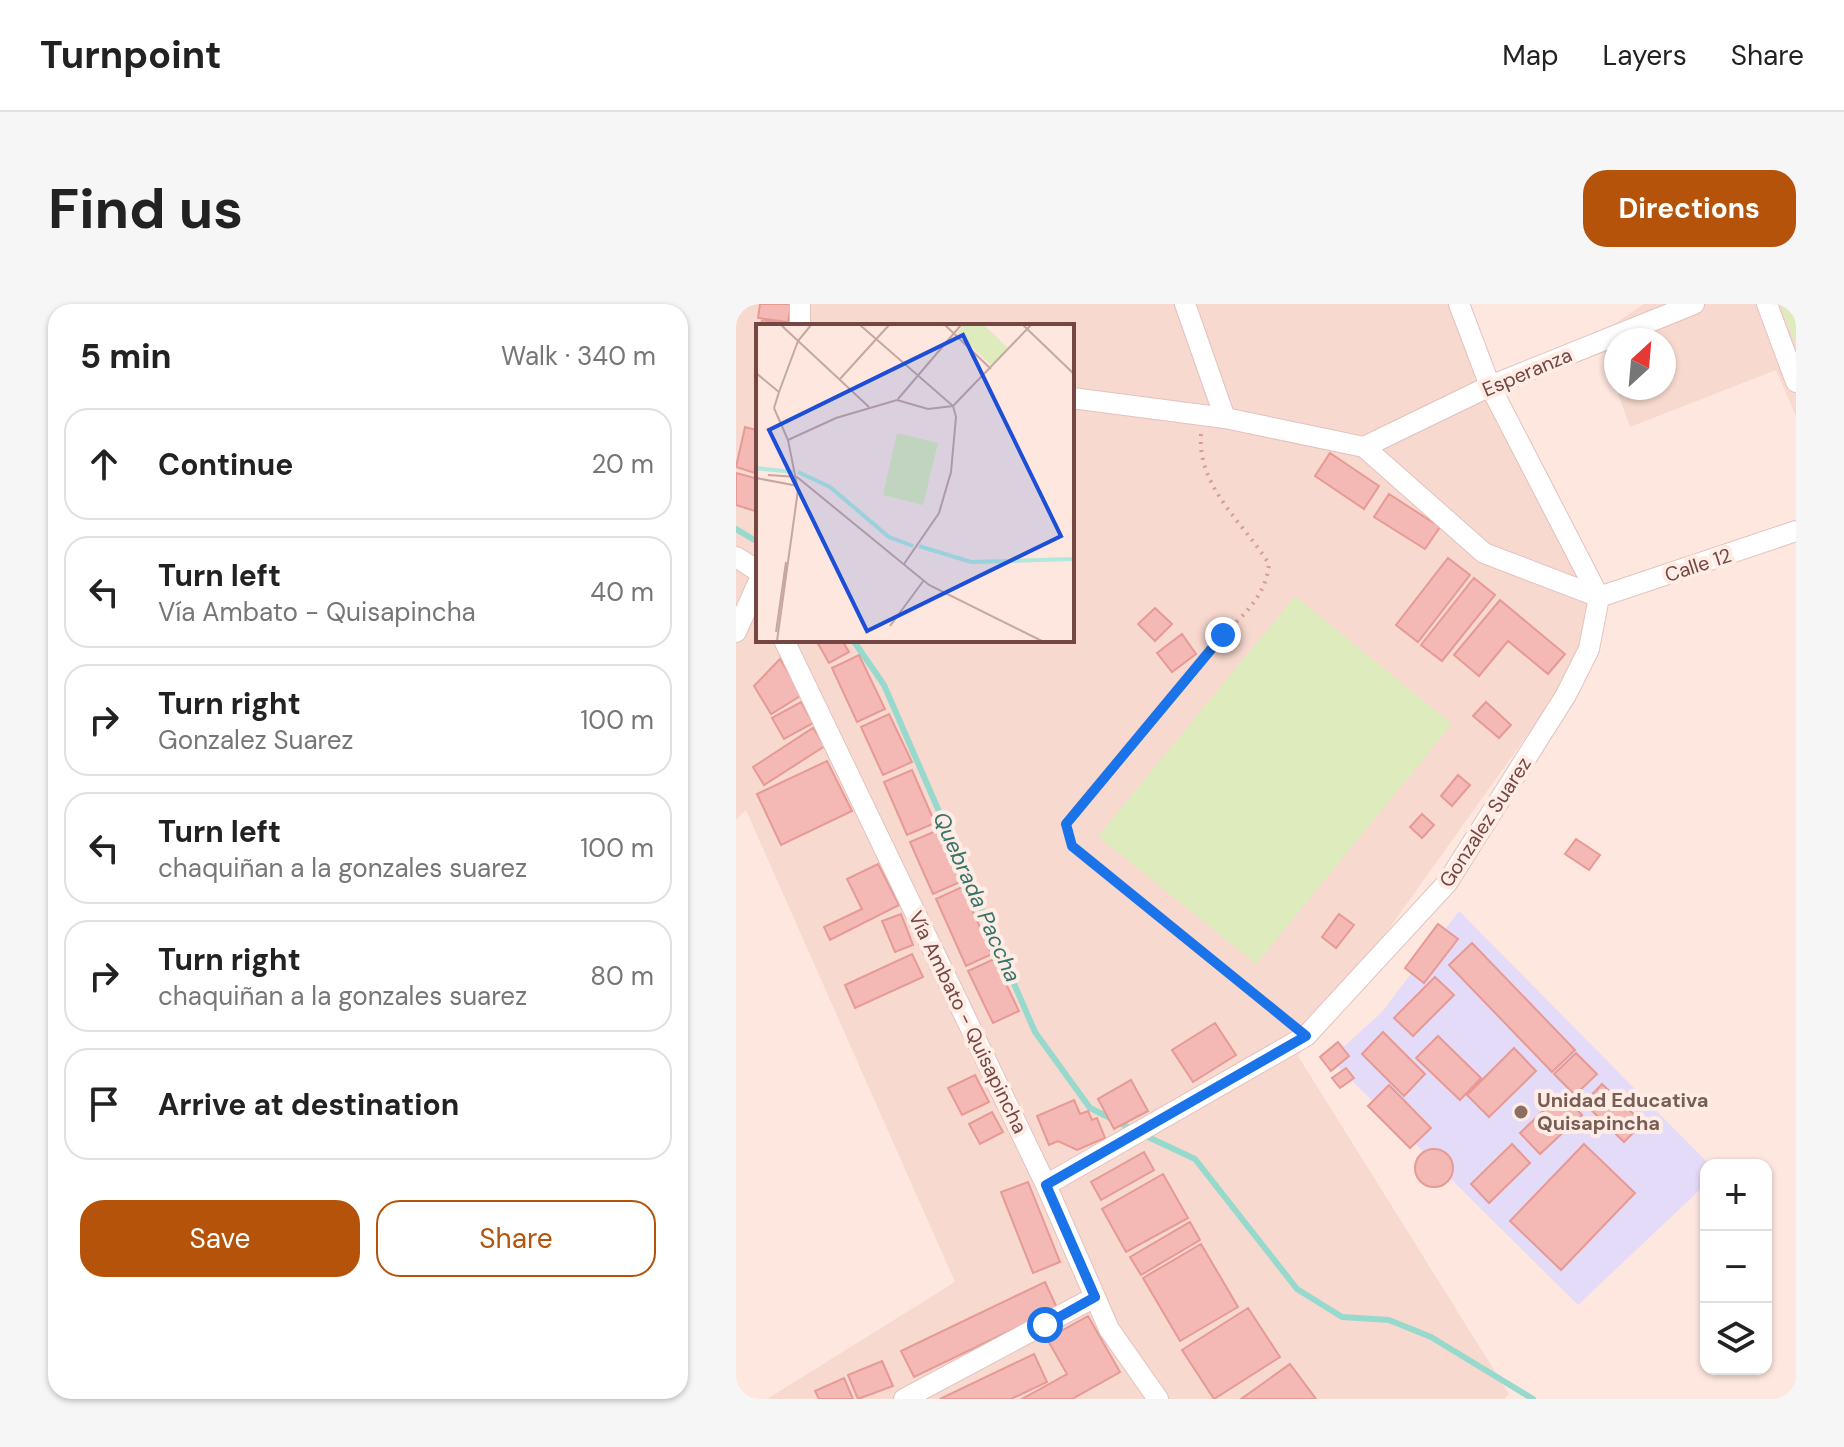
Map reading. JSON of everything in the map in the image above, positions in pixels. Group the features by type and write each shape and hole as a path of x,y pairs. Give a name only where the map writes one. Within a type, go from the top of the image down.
{"street":[{"path":"1185,304 1225,418"},
{"path":"1459,304 1490,386 1599,597"},
{"name":"Esperanza","path":"1364,447 1490,386 1694,304"},
{"path":"1767,304 1796,382"},
{"path":"1074,398 1225,418 1364,447 1484,553 1599,597"},
{"name":"Calle 12","path":"1599,597 1796,531"},
{"path":"736,557 756,570"},
{"path":"736,623 742,601 756,585"},
{"name":"Gonzalez Suarez","path":"1046,1185 1306,1036 1447,883 1566,695 1589,649 1599,597"},
{"path":"736,632 742,601"},
{"name":"Vía Ambato - Quisapincha","path":"785,642 1046,1185 1109,1329 1158,1399"},
{"path":"904,1399 1095,1297"}],"path":[{"path":"1202,416 1200,450 1212,488 1269,564 1267,582 1247,613 1223,635 1066,824 1072,846 1306,1036"}],"shaded area":[{"path":"736,304 1457,304 1599,597 1573,671 1298,1056 1509,1394 1504,1399 767,1399 955,1282 746,810 736,819"},
{"path":"1644,304 1796,304 1796,416 1776,370 1630,427 1620,400 1676,400 1676,328 1608,328"},
{"path":"1604,331 1604,352 1598,335"},
{"name":"Unidad Educativa Quisapincha","path":"1459,911 1704,1159 1700,1159 1700,1190 1578,1305 1330,1059 1381,1013"}],"green space":[{"path":"1780,304 1796,304 1796,346"},
{"path":"1295,596 1452,724 1256,964 1098,836"}],"building":[{"path":"760,304 791,304 788,322 758,318"},
{"path":"762,320 788,324 761,324"},
{"path":"745,427 756,430 756,473 736,467"},
{"path":"1330,453 1379,486 1364,509 1315,476"},
{"path":"736,473 756,478 755,511 736,505"},
{"path":"1389,494 1440,527 1425,549 1374,517"},
{"path":"1448,558 1470,575 1418,642 1396,625"},
{"path":"1474,578 1495,595 1442,661 1421,645"},
{"path":"1500,600 1565,654 1548,674 1508,641 1479,676 1454,655"},
{"path":"1155,608 1172,624 1155,641 1138,624"},
{"path":"1182,634 1196,654 1172,672 1157,653"},
{"path":"817,642 843,642 849,652 829,663"},
{"path":"859,655 885,709 857,722 832,668"},
{"path":"780,659 802,695 771,714 754,686"},
{"path":"801,702 813,723 784,739 772,718"},
{"path":"1486,702 1511,725 1499,738 1473,716"},
{"path":"889,714 912,762 883,775 861,727"},
{"path":"813,728 825,746 764,785 753,767"},
{"path":"827,761 852,811 781,845 757,794"},
{"path":"912,770 935,823 907,835 884,782"},
{"path":"1458,775 1470,785 1452,806 1441,796"},
{"path":"1422,814 1434,825 1422,838 1410,827"},
{"path":"938,830 960,882 933,894 910,842"},
{"path":"1576,839 1600,855 1589,870 1565,854"},
{"path":"878,864 899,905 830,940 824,927 862,909 847,879"},
{"path":"962,887 992,954 966,966 936,899"},
{"path":"901,914 913,945 895,952 882,921"},
{"path":"1339,914 1354,925 1336,948 1322,937"},
{"path":"1438,924 1458,939 1424,983 1405,968"},
{"path":"1472,943 1575,1050 1552,1072 1449,965"},
{"path":"912,954 923,977 855,1008 845,985"},
{"path":"994,959 1019,1011 993,1023 968,971"},
{"path":"1435,977 1454,995 1413,1036 1394,1018"},
{"path":"1215,1023 1236,1055 1193,1082 1172,1050"},
{"path":"1383,1032 1425,1074 1404,1096 1362,1054"},
{"path":"1438,1036 1481,1078 1460,1100 1416,1058"},
{"path":"1338,1042 1349,1056 1331,1071 1320,1057"},
{"path":"1514,1048 1536,1071 1489,1117 1467,1095"},
{"path":"1576,1053 1597,1074 1575,1095 1554,1074"},
{"path":"1346,1068 1354,1078 1340,1088 1332,1078"},
{"path":"975,1075 989,1102 962,1115 948,1088"},
{"path":"1131,1080 1148,1111 1114,1129 1098,1099"},
{"path":"1602,1084 1643,1123 1624,1142 1584,1103"},
{"path":"1389,1085 1431,1128 1410,1148 1368,1106"},
{"path":"1562,1093 1582,1115 1540,1154 1520,1133"},
{"path":"1074,1100 1080,1114 1088,1111 1092,1120 1097,1118 1105,1138 1077,1150 1058,1141 1049,1145 1037,1116"},
{"path":"992,1112 1003,1132 980,1144 969,1124"},
{"path":"1512,1144 1530,1163 1489,1203 1471,1184"},
{"path":"1584,1144 1635,1193 1561,1270 1510,1221"},
{"path":"1434,1149 1448,1154 1453,1168 1448,1182 1434,1187 1420,1182 1415,1168 1420,1154"},
{"path":"1144,1152 1154,1170 1101,1200 1091,1182"},
{"path":"1163,1174 1188,1218 1126,1252 1102,1209"},
{"path":"1028,1182 1060,1262 1033,1273 1001,1192"},
{"path":"1190,1222 1200,1240 1141,1275 1130,1257"},
{"path":"1201,1244 1238,1307 1180,1341 1143,1278"},
{"path":"1045,1282 1057,1308 914,1377 901,1351"},
{"path":"1248,1308 1280,1357 1214,1399 1182,1350"},
{"path":"1088,1316 1120,1372 1072,1399 1022,1399 1067,1374 1047,1339"},
{"path":"1034,1354 1047,1382 1011,1399 940,1399"},
{"path":"882,1361 893,1386 858,1399 848,1375"},
{"path":"1290,1364 1316,1399 1241,1399"},
{"path":"844,1378 853,1399 819,1399 815,1391"}],"waterway":[{"name":"Quebrada Paccha","path":"736,529 756,541"},
{"name":"Quebrada Paccha","path":"854,642 884,685 1035,1032 1090,1108 1130,1128"},
{"name":"Quebrada Paccha","path":"1144,1135 1195,1159 1297,1289 1342,1317 1389,1320 1431,1337 1533,1399"}],"place":[{"name":"Unidad Educativa Quisapincha","path":"1521,1112"}],"route":[{"path":"1045,1325 1095,1297 1046,1185 1306,1036 1072,846 1066,824 1223,635"}]}
